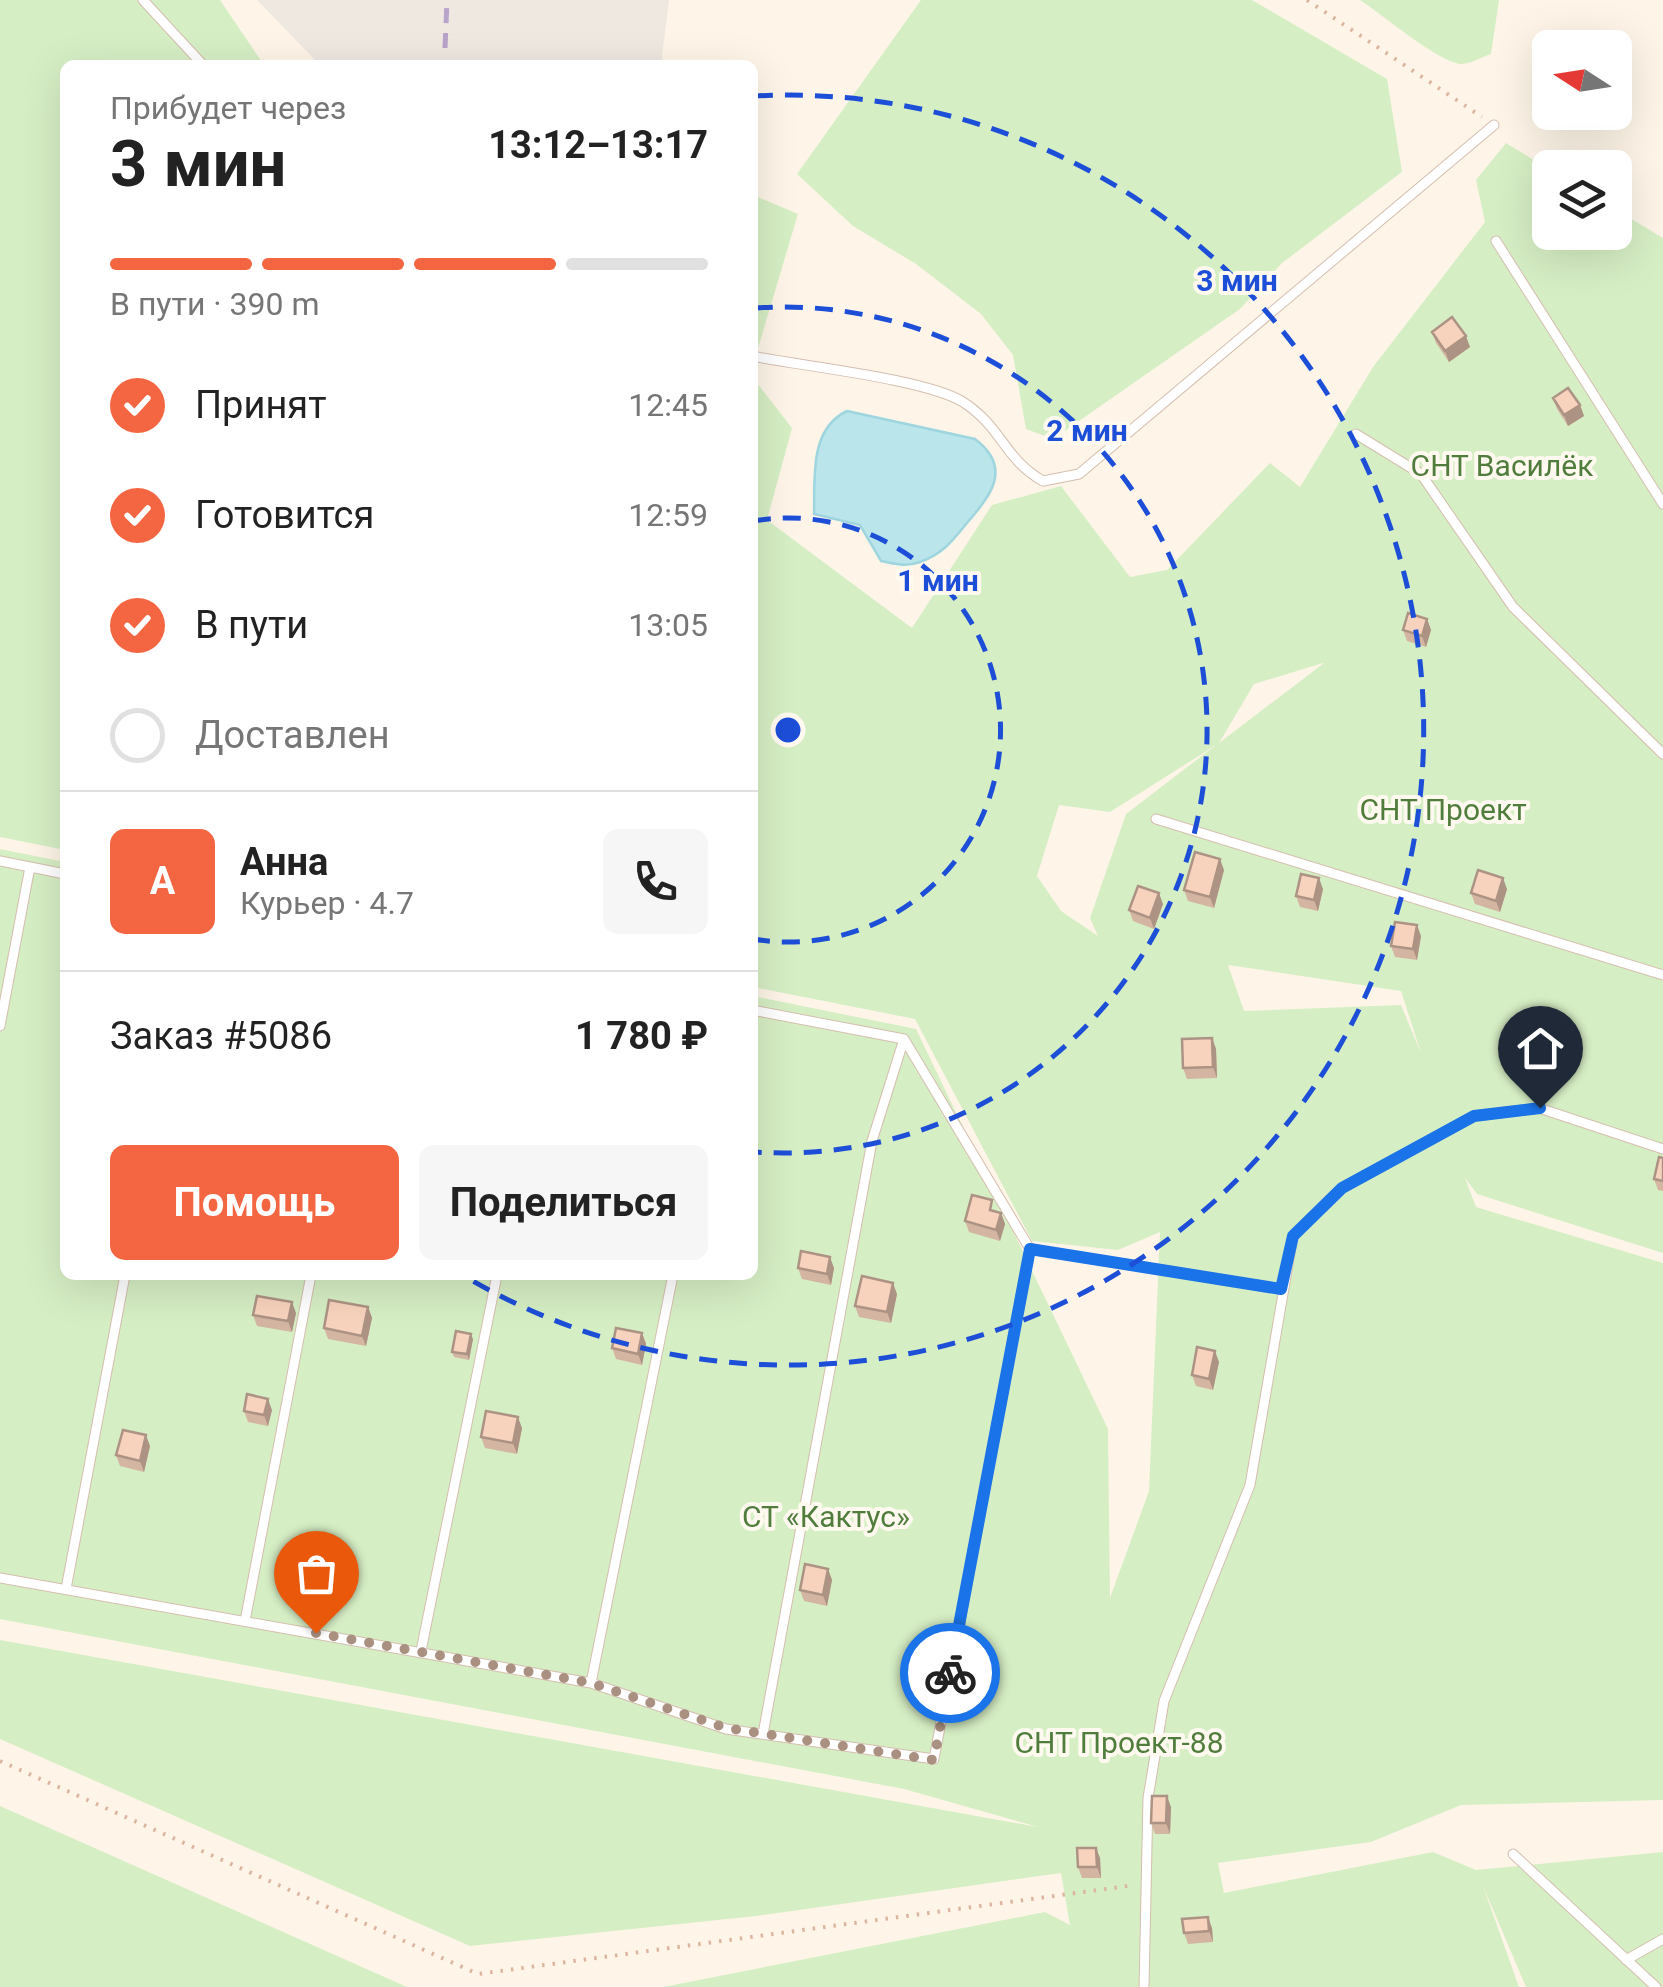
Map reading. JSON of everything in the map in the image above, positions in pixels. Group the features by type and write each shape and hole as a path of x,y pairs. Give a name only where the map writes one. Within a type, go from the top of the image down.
{"lane":[{"path":"143,0 198,60"},
{"path":"758,357 957,398 988,419 1022,470 1043,482 1078,474 1494,125"},
{"path":"1496,241 1663,504"},
{"path":"1356,434 1421,474 1513,606 1663,754"},
{"path":"1156,820 1663,975"},
{"path":"0,861 60,873"},
{"path":"0,1026 30,867"},
{"path":"0,1578 591,1683 726,1728 934,1760 1030,1249 904,1038 758,1011"},
{"path":"763,1734 872,1141 904,1038"},
{"path":"1144,1987 1148,1798 1164,1701 1250,1485 1293,1236 1342,1188 1474,1116 1540,1108 1663,1149"},
{"path":"1030,1249 1281,1289"},
{"path":"66,1589 124,1280"},
{"path":"245,1621 309,1280"},
{"path":"421,1651 496,1280"},
{"path":"591,1683 672,1280"},
{"path":"1513,1854 1656,1987"},
{"path":"1626,1960 1663,1939"}],"path":[{"path":"1307,0 1494,125"},
{"path":"0,1760 478,1974 1145,1884"}],"shaded area":[{"path":"257,0 669,0 662,60 315,60"}],"green space":[{"path":"0,0 220,0 261,60 60,60 60,849 0,837"},
{"path":"921,0 1252,0 1387,79 1402,172 1282,263 1240,309 1053,439 1026,429 1013,355 981,314 916,264 853,226 797,174"},
{"path":"1360,0 1499,0 1491,54 1465,64 1451,61"},
{"path":"1506,143 1532,159 1532,250 1632,250 1632,219 1663,238 1663,1253 1477,1194 1465,1178 1476,1207 1663,1263 1663,1800 1461,1805 1371,1842 1218,1863 1224,1893 1433,1852 1476,1870 1663,1852 1663,1987 1526,1987 1483,1886 1519,1987 663,1987 1045,1912 1070,1925 1061,1873 756,1916 470,1946 0,1739 0,1640 1038,1827 904,1789 0,1619 0,849 60,861 60,1280 758,1280 758,997 916,1029 1108,1429 1110,1598 1149,1491 1160,1232 1118,1250 1032,1241 915,1019 758,988 758,384 792,428 767,520 912,628 992,505 1061,486 1130,577 1167,570 1270,463 1300,487 1373,367 1485,222 1476,180","holes":["1324,663 1219,743 1254,684","1216,745 1126,814 1090,918 1098,936 1061,911 1037,876 1059,805 1110,812","1228,965 1401,991 1421,1053 1401,1005 1244,1011"]},
{"path":"758,197 798,214 758,348"},
{"path":"0,1806 407,1987 0,1987"}],"water":[{"path":"847,411 975,439 987,450 995,471 990,492 952,541 935,555 910,564 881,561 860,525 814,514 820,442 835,419"}],"building":[{"path":"1452,317 1466,336 1445,351 1432,332"},
{"path":"1568,388 1580,405 1564,415 1553,398"},
{"path":"1408,613 1427,619 1422,636 1403,630"},
{"path":"1195,852 1220,859 1210,897 1184,890"},
{"path":"1478,870 1503,878 1496,901 1471,893"},
{"path":"1301,874 1319,878 1314,900 1296,896"},
{"path":"1138,886 1159,893 1150,918 1129,910"},
{"path":"1395,922 1417,925 1413,949 1391,946"},
{"path":"1212,1038 1213,1067 1183,1068 1182,1039"},
{"path":"1659,1157 1663,1158 1663,1181 1654,1179"},
{"path":"972,1195 992,1200 990,1210 1001,1213 996,1230 965,1221"},
{"path":"801,1251 830,1257 827,1274 798,1268"},
{"path":"862,1276 893,1283 887,1312 855,1306"},
{"path":"257,1296 292,1302 288,1321 253,1315"},
{"path":"329,1300 368,1307 362,1336 324,1328"},
{"path":"616,1328 642,1333 638,1354 612,1348"},
{"path":"456,1331 471,1334 467,1354 452,1352"},
{"path":"1197,1347 1215,1351 1209,1379 1192,1375"},
{"path":"247,1394 268,1399 264,1415 244,1411"},
{"path":"486,1411 518,1417 513,1443 481,1437"},
{"path":"123,1430 146,1435 140,1461 116,1455"},
{"path":"805,1564 828,1569 823,1595 800,1590"},
{"path":"1152,1796 1167,1796 1166,1823 1151,1823"},
{"path":"1077,1848 1096,1848 1097,1867 1078,1867"},
{"path":"1208,1917 1209,1931 1184,1933 1182,1919"}],"railway":[{"path":"445,48 447,0"}],"way so far":[{"path":"316,1633 591,1683 726,1728 934,1760 950,1673"}],"route":[{"path":"950,1673 1030,1249 1281,1289 1293,1236 1342,1188 1474,1116 1540,1108"}],"park label":[{"name":"СНТ Василёк","path":"1502,466"},
{"name":"СНТ Проект","path":"1443,810"},
{"name":"СТ «Кактус»","path":"826,1517"},
{"name":"СНТ Проект-88","path":"1119,1743"}]}
